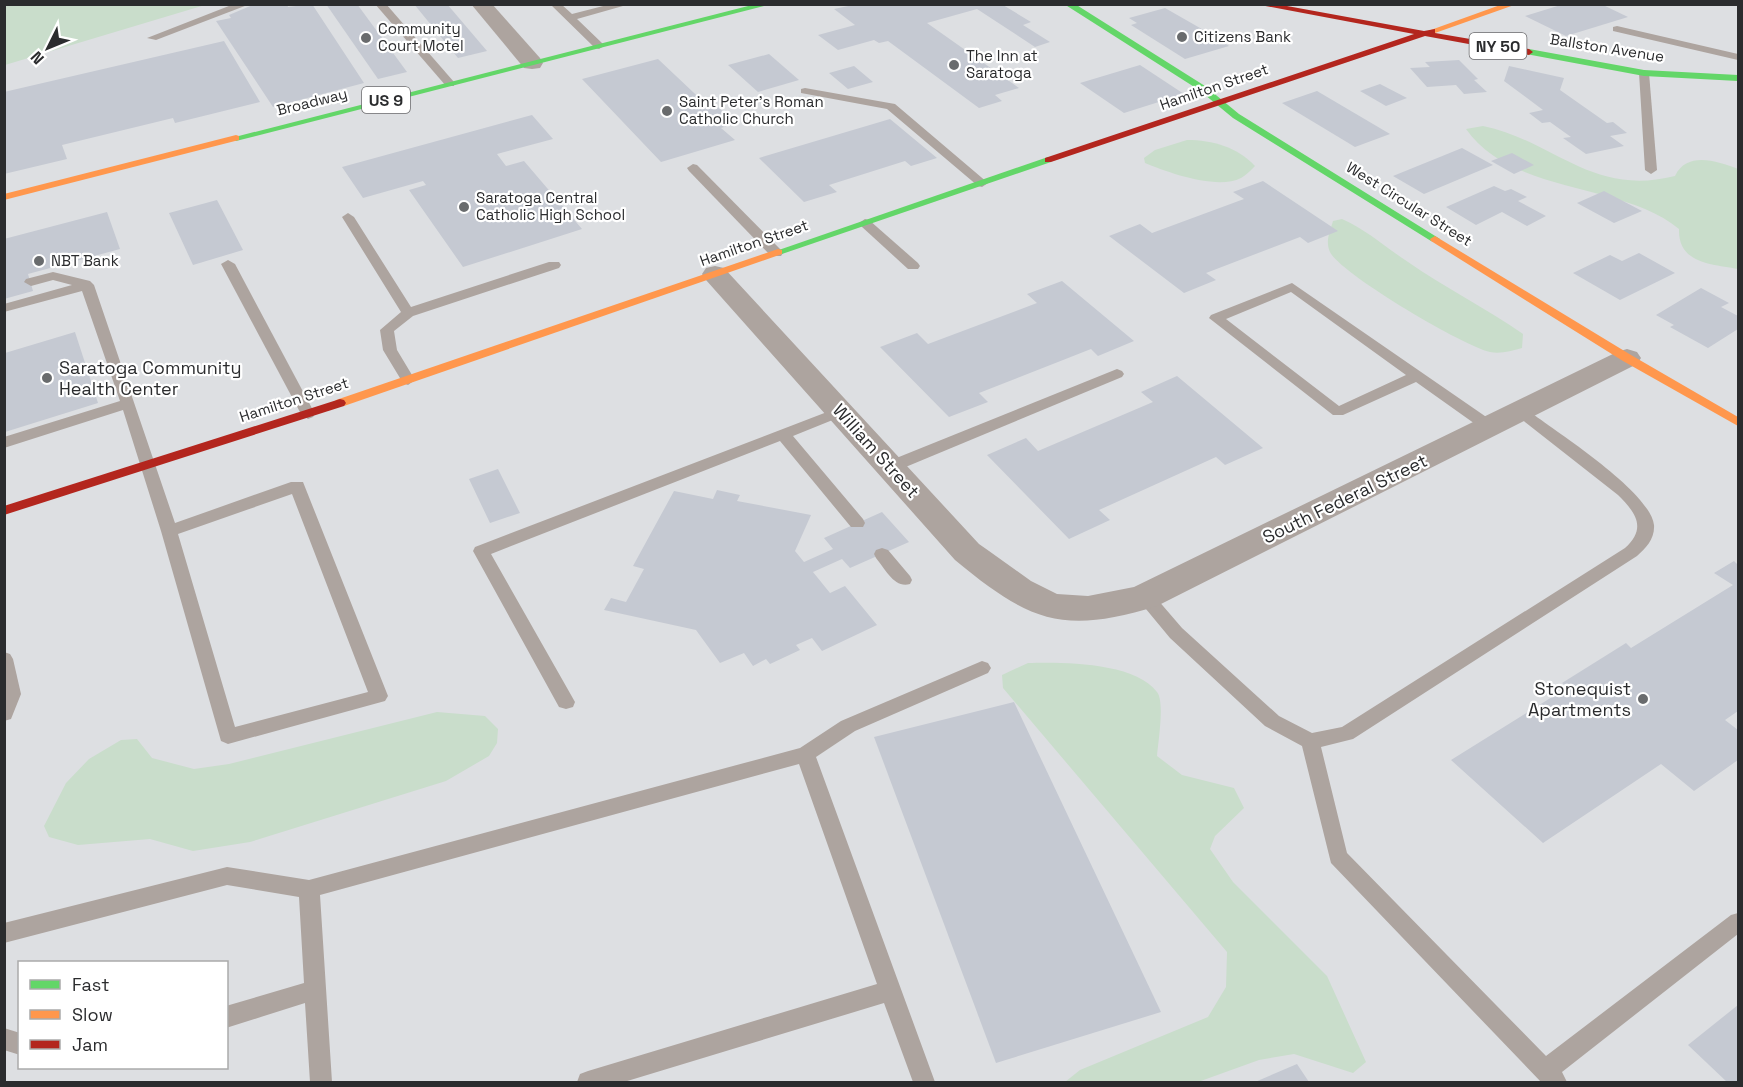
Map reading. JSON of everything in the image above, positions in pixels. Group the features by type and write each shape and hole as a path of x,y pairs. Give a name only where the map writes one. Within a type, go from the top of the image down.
{"main road":[{"name":"Broadway","path":"4,197 768,4"},
{"name":"West Circular Street","path":"1068,4 1202,88 1236,116 1627,358 1738,422"},
{"name":"Ballston Avenue","path":"1259,4 1644,73 1738,78"},
{"name":"Hamilton Street","path":"4,511 308,414 1218,101 1513,4"}],"street":[{"path":"481,4 532,63"},
{"name":"William Street","path":"715,274 968,552 1004,582 1054,606"},
{"name":"South Federal Street","path":"1054,606 1113,607 1145,597 1627,358"}],"lane":[{"path":"152,38 245,4"},
{"path":"380,4 450,84"},
{"path":"555,4 599,46"},
{"path":"570,18 625,4"},
{"path":"1480,4 1493,11"},
{"path":"1617,29 1738,57"},
{"path":"1644,73 1651,170"},
{"path":"805,91 891,106 982,183"},
{"path":"693,168 776,254"},
{"path":"348,217 408,313"},
{"path":"865,223 913,266"},
{"path":"228,264 308,414"},
{"path":"408,380 390,350 387,330 408,313 554,265"},
{"path":"31,282 53,276 87,285"},
{"path":"4,308 87,285"},
{"path":"87,285 169,531 228,736 380,696 297,486 169,531"},
{"path":"1418,375 1338,412 1216,318 1292,287 1418,375 1491,427"},
{"path":"890,467 1118,374"},
{"path":"4,442 128,403"},
{"path":"566,702 481,551 840,412"},
{"path":"1145,597 1176,633 1272,721 1310,741 1346,734 1631,552 1644,538 1646,521 1638,505 1624,491 1521,412"},
{"path":"784,435 857,523"},
{"path":"882,554 903,580"},
{"path":"4,659 12,694 4,714"},
{"path":"4,933 227,876 309,889 806,754 848,726 982,668"},
{"path":"1310,741 1338,857 1550,1077 1738,922"},
{"path":"806,754 924,1083"},
{"path":"309,889 321,1083"},
{"path":"228,1016 315,990"},
{"path":"588,1083 890,991"}],"green space":[{"path":"5,4 205,4 205,5 5,65"},
{"path":"1483,126 1508,133 1596,173 1620,179 1646,180 1675,176 1687,163 1703,160 1738,169 1738,269 1708,263 1690,256 1680,241 1679,229 1656,214 1629,203 1539,177 1511,166 1486,150 1466,129"},
{"path":"1187,140 1206,141 1232,149 1255,166 1241,178 1219,182 1193,179 1145,163 1144,158 1155,150"},
{"path":"1342,219 1360,228 1422,271 1523,334 1522,348 1498,353 1476,347 1430,324 1378,292 1339,262 1330,252 1328,236 1333,221"},
{"path":"1028,663 1097,666 1115,669 1147,682 1157,692 1161,704 1157,756 1182,775 1234,788 1244,808 1215,836 1210,849 1233,882 1327,976 1366,1062 1353,1073 1294,1054 1259,1060 1198,1082 1065,1082 1080,1070 1208,1017 1226,987 1227,952 1003,688 1002,675"},
{"path":"437,712 485,716 498,729 497,743 489,756 446,781 250,842 193,851 150,839 78,845 49,837 44,826 66,783 89,759 121,740 137,739 152,758 194,769 229,764"}],"building":[{"path":"255,4 287,4 288,7 312,4 364,83 273,107 216,21 231,18 229,15"},
{"name":"Community Court Motel","path":"326,4 357,4 407,72 378,79"},
{"name":"Community Court Motel","path":"414,4 447,4 487,51 458,58"},
{"path":"1564,4 1601,4 1628,17 1566,36 1525,16"},
{"name":"The Inn at Saratoga","path":"853,5 1003,5 1031,22 1023,25 1050,42 1035,47 977,9 927,23 1019,88 995,95 1002,101 979,108 888,41 879,43 874,40 838,50 818,35 855,25 834,9"},
{"name":"Citizens Bank","path":"1165,8 1229,46 1185,59 1131,25 1137,23 1129,18"},
{"path":"224,41 260,102 175,123 173,118 62,145 67,159 4,174 4,92"},
{"path":"769,54 799,80 758,92 728,65"},
{"name":"Saint Peter's Roman Catholic Church","path":"658,59 711,109 718,107 735,123 721,128 735,140 661,162 582,79"},
{"path":"1459,60 1478,79 1474,80 1487,92 1464,94 1456,85 1427,87 1410,68 1430,67 1425,62"},
{"path":"1140,65 1184,94 1124,113 1080,83"},
{"path":"854,66 873,82 848,89 829,73"},
{"path":"1509,66 1564,78 1560,90 1607,123 1613,122 1627,133 1610,136 1624,146 1586,154 1563,138 1571,137 1550,122 1542,123 1529,113 1543,110 1504,81"},
{"path":"1380,84 1407,98 1386,106 1360,91"},
{"path":"1317,91 1390,134 1355,147 1282,103"},
{"path":"532,115 553,139 497,154 506,166 524,161 582,229 463,267 409,190 426,185 423,181 363,198 342,167"},
{"path":"890,119 937,158 911,166 905,161 829,185 837,192 804,202 759,158"},
{"path":"1462,148 1493,165 1424,194 1393,176"},
{"path":"1512,153 1534,165 1514,174 1491,161"},
{"path":"1263,181 1338,231 1308,243 1300,237 1206,273 1216,280 1184,293 1109,236 1140,224 1152,233 1244,199 1233,192"},
{"path":"1494,186 1505,191 1511,189 1527,197 1518,201 1546,216 1527,226 1502,212 1476,225 1446,207"},
{"path":"1604,191 1642,211 1614,223 1577,203"},
{"path":"217,200 243,250 193,265 169,213"},
{"name":"NBT Bank","path":"107,212 120,249 28,274 33,291 4,299 4,239"},
{"path":"1639,253 1675,273 1620,300 1573,273 1610,255 1622,261"},
{"path":"1062,281 1134,341 1098,356 1091,349 979,393 988,402 949,417 880,347 917,333 928,344 1037,303 1027,294"},
{"path":"1701,288 1729,303 1721,307 1738,316 1738,329 1708,348 1670,327 1674,325 1656,315"},
{"name":"Saratoga Community Health Center","path":"75,332 98,403 5,432 5,353"},
{"path":"1177,376 1263,448 1225,465 1216,457 1099,510 1110,520 1069,539 987,455 1026,438 1038,451 1153,402 1141,392"},
{"path":"498,469 520,513 490,523 469,479"},
{"path":"717,490 740,495 737,501 811,515 795,551 804,562 833,549 824,538 882,512 909,542 850,568 842,559 813,572 830,593 845,586 877,625 822,651 812,638 796,645 800,650 770,664 766,659 753,666 744,653 720,663 696,630 604,610 611,598 626,602 644,569 633,566 674,491 713,499"},
{"name":"Stonequist Apartments","path":"1734,561 1738,565 1738,711 1725,720 1738,730 1738,760 1694,791 1661,764 1543,843 1451,760 1568,687 1562,683 1626,643 1631,648 1733,585 1714,573"},
{"path":"1014,702 1161,1012 996,1063 874,737"},
{"path":"1738,1005 1738,1082 1727,1082 1688,1045"},
{"path":"1297,1064 1309,1082 1255,1082"}],"traffic: fast":[{"path":"236,138 768,4"},
{"path":"1068,4 1202,88 1236,116 1435,239"},
{"path":"1529,52 1644,73 1738,78"},
{"path":"778,252 1048,160"}],"traffic: slow":[{"path":"1432,31 1513,4"},
{"path":"4,197 236,138"},
{"path":"1435,239 1627,358 1738,422"},
{"path":"340,403 778,252"}],"traffic: jam":[{"path":"1259,4 1529,52"},
{"path":"1048,160 1432,31"},
{"path":"4,511 340,403"}],"place":[{"name":"Citizens Bank","path":"1182,37"},
{"name":"Community Court Motel","path":"366,38"},
{"name":"The Inn at Saratoga","path":"954,65"},
{"name":"Saint Peter's Roman Catholic Church","path":"667,111"},
{"name":"Saratoga Central Catholic High School","path":"464,207"},
{"name":"NBT Bank","path":"39,261"},
{"name":"Saratoga Community Health Center","path":"47,378"},
{"name":"Stonequist Apartments","path":"1643,699"}]}
